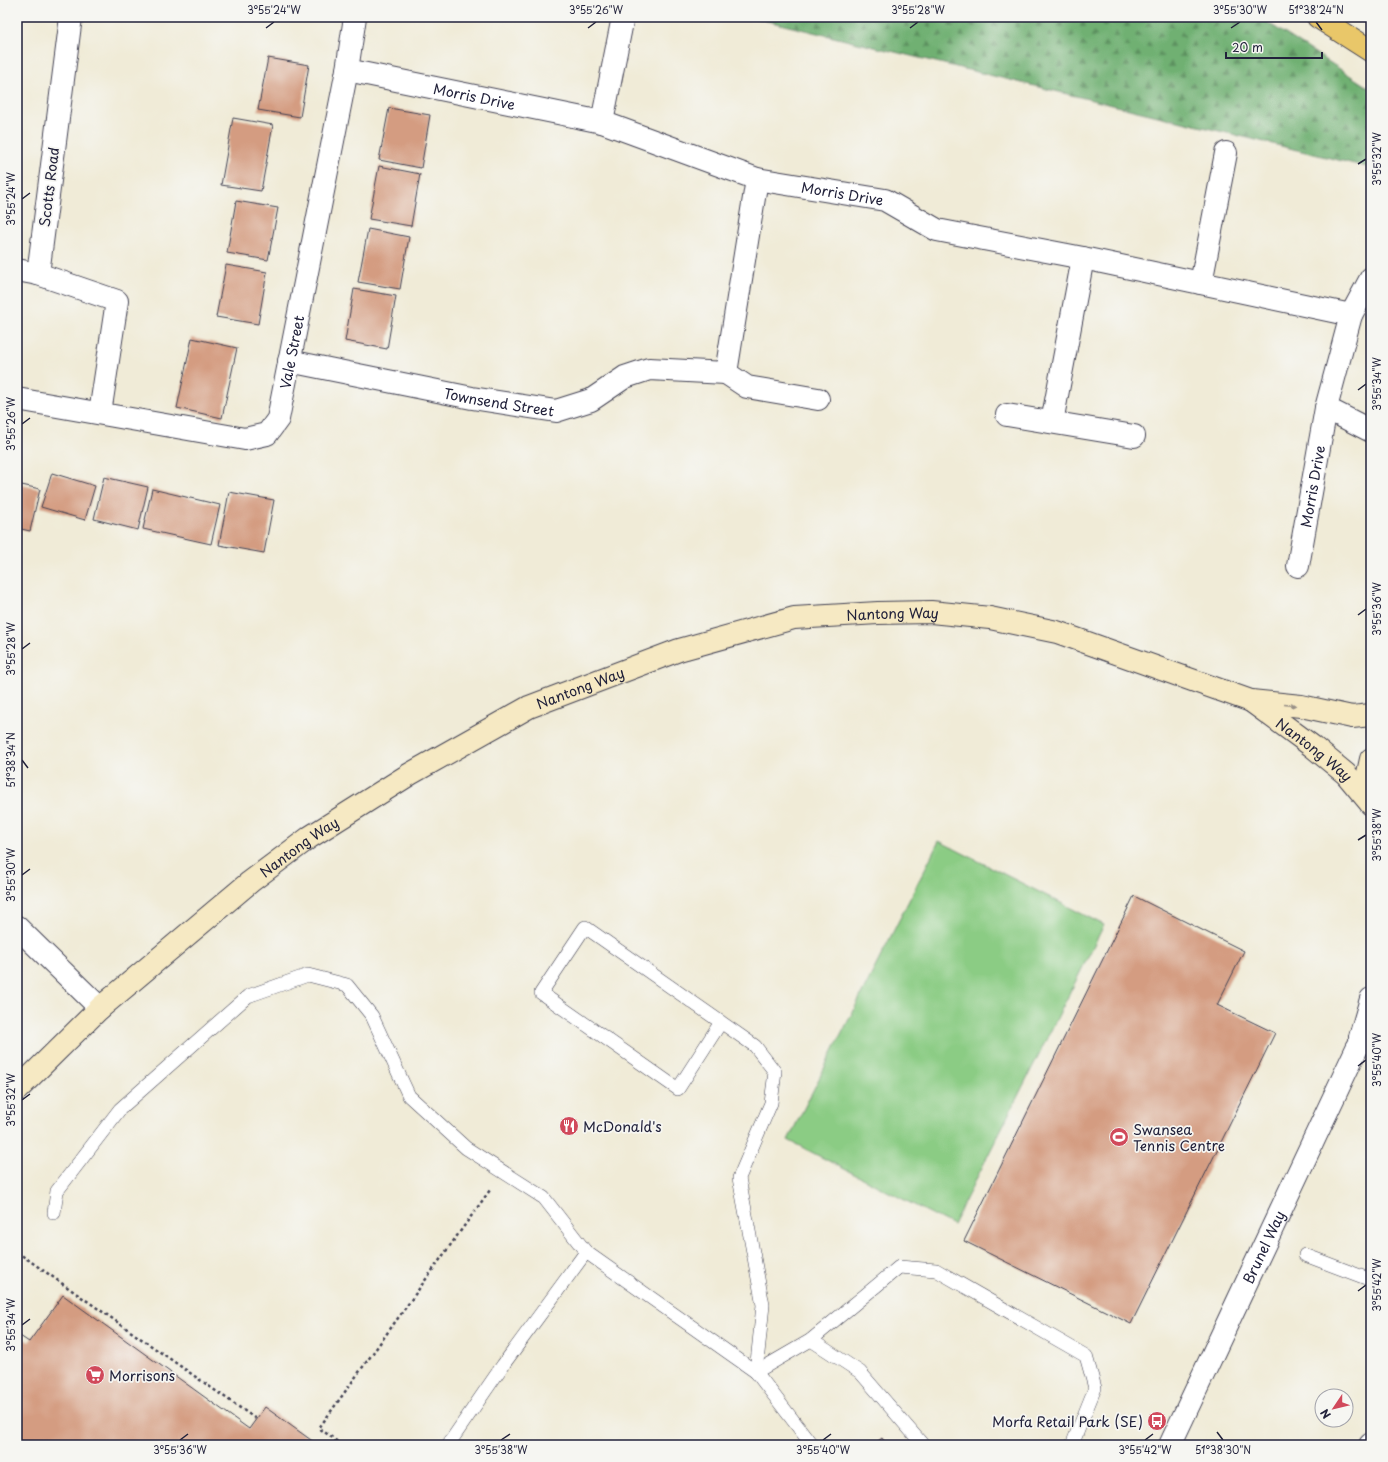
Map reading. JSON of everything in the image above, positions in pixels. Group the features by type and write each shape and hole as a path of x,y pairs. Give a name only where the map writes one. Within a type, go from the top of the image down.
{"main road":[{"path":"1318,17 1371,51"}],"street":[{"name":"Scotts Road","path":"71,17 27,272 117,301 100,413"},
{"name":"Vale Street","path":"17,399 245,439 267,434 278,419 347,70 354,17"},
{"path":"602,122 623,17"},
{"name":"Morris Drive","path":"347,70 602,122 757,179 885,200 937,230 1083,258 1351,315"},
{"path":"1202,283 1226,153"},
{"path":"757,179 726,373 747,387 818,399"},
{"path":"1052,422 1083,258"},
{"name":"Morris Drive","path":"1298,566 1326,408 1351,315 1371,278"},
{"name":"Townsend Street","path":"289,361 472,398 556,411 591,400 624,377 649,369 726,373"},
{"path":"1326,408 1371,431"},
{"path":"1007,415 1134,436"},
{"name":"Nantong Way","path":"17,1090 100,1008 250,882 310,837 410,774 529,706 679,650 794,618 878,613 931,612 990,618 1057,632 1251,701 1300,706 1352,717 1371,715"},
{"name":"Nantong Way","path":"1251,701 1312,746 1346,774 1371,804"},
{"path":"1371,759 1368,773 1371,804"},
{"path":"17,927 100,1008"},
{"name":"Brunel Way","path":"1357,1048 1371,999"},
{"name":"Brunel Way","path":"1170,1445 1357,1048 1371,1024"}],"lane":[{"path":"721,1022 678,1088 541,993 585,927 721,1022 754,1046 775,1072 771,1104 739,1178 764,1305 756,1372"},
{"path":"54,1212 57,1191 120,1110 248,996 308,975 346,985 372,1016 409,1096 466,1148 544,1198 586,1252 756,1372 812,1445"},
{"path":"448,1445 503,1365 586,1252"},
{"path":"1305,1255 1371,1280"},
{"path":"756,1372 811,1340 899,1267 936,1270 1086,1356 1095,1388 1072,1445"},
{"path":"811,1340 860,1372 923,1445"}],"path":[{"path":"342,1445 319,1428 504,1172"},
{"path":"17,1252 256,1419"}],"green space":[{"path":"751,17 1259,17 1371,89 1371,168"},
{"path":"939,841 1104,925 953,1225 788,1140"}],"building":[{"path":"268,58 309,65 300,117 258,110"},
{"path":"389,108 430,115 421,168 379,160"},
{"path":"233,118 273,125 261,191 221,185"},
{"path":"379,166 420,174 411,226 369,219"},
{"path":"236,201 278,208 268,260 227,253"},
{"path":"368,229 409,237 400,289 358,282"},
{"path":"226,265 267,272 258,324 216,317"},
{"path":"354,289 396,296 387,349 345,341"},
{"path":"192,338 237,348 222,418 177,408"},
{"path":"52,473 95,486 85,520 41,507"},
{"path":"104,477 148,487 138,530 94,519"},
{"path":"17,484 40,489 30,531 17,528"},
{"path":"152,489 220,505 211,544 143,529"},
{"path":"229,492 274,500 264,553 219,545"},
{"name":"Swansea Tennis Centre","path":"1134,896 1244,951 1217,1005 1275,1033 1131,1324 964,1241"},
{"name":"Morrisons","path":"63,1295 249,1429 265,1407 318,1445 17,1445 17,1334 29,1342"},
{"path":"882,1438 887,1445 873,1445"}],"place":[{"name":"McDonald's","path":"569,1126"},
{"name":"Swansea Tennis Centre","path":"1119,1137"},
{"name":"Morrisons","path":"95,1375"},
{"name":"Morfa Retail Park (SE)","path":"1157,1421"}]}
